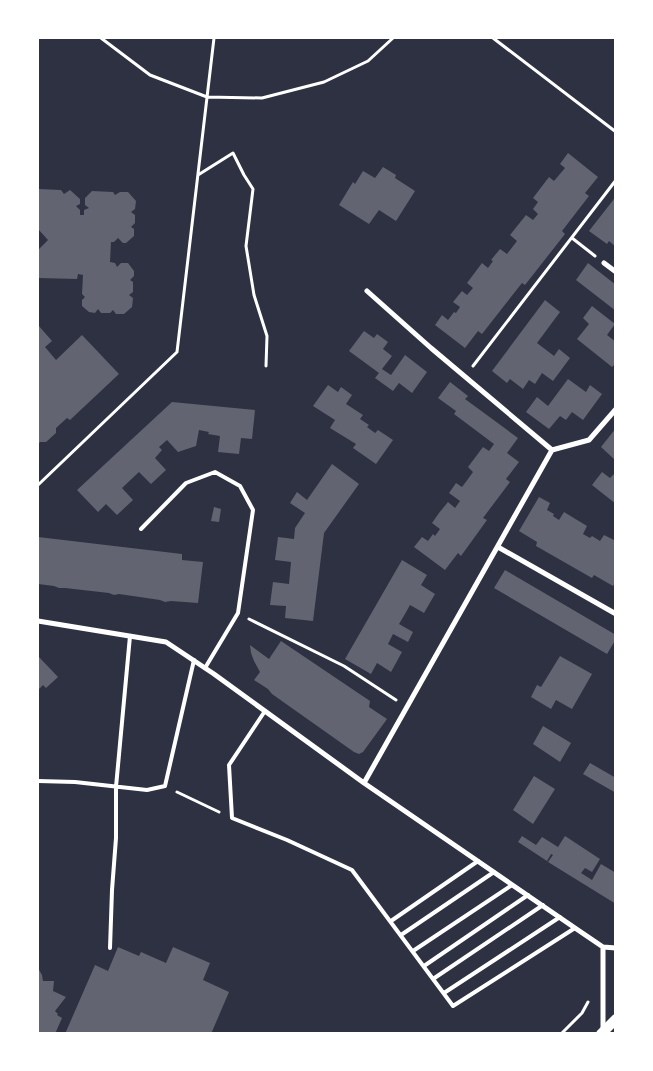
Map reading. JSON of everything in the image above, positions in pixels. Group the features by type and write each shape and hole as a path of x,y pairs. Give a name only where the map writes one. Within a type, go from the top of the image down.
{"main road":[{"path":"602,1032 616,1019"}],"street":[{"path":"604,263 616,272"},
{"path":"367,291 552,450"},
{"path":"364,783 552,450 590,440 616,409"},
{"path":"498,546 616,614"},
{"path":"38,621 166,642 194,660 364,783 575,928 604,946 616,948"},
{"path":"602,1032 604,946"}],"lane":[{"path":"141,529 186,483 215,472 240,486 253,510 238,613 205,668"},
{"path":"110,948 116,838 116,787 130,636"},
{"path":"38,781 75,782 147,790 165,786 194,660"},
{"path":"265,711 230,765 232,818 287,840 352,870 453,1006 575,928"},
{"path":"390,921 478,861"},
{"path":"401,935 494,872"},
{"path":"413,951 512,885"},
{"path":"424,966 528,895"},
{"path":"433,979 543,905"},
{"path":"444,993 560,917"}],"path":[{"path":"101,38 150,75 207,97 262,98 324,82 368,61 393,38"},
{"path":"38,485 177,352 214,38"},
{"path":"493,38 616,132"},
{"path":"198,175 233,153 253,189 246,246 254,295 267,336 266,366"},
{"path":"465,376 616,180"},
{"path":"572,238 604,263"},
{"path":"238,613 344,666 407,707"},
{"path":"165,786 232,818"},
{"path":"561,1034 582,1013 590,1000"}],"building":[{"path":"568,153 598,177 585,193 589,196 562,231 565,234 525,285 522,283 482,334 478,331 465,348 435,325 442,315 448,320 454,312 456,313 460,307 453,302 462,291 467,295 473,288 467,283 482,263 488,268 493,261 491,260 500,249 507,254 517,241 510,235 526,215 533,220 538,214 533,209 538,202 533,198 549,177 554,181 565,168 560,164"},
{"path":"383,167 396,175 395,178 415,191 396,221 379,210 369,224 339,205 353,182 355,184 363,171 375,178"},
{"path":"38,189 61,190 64,194 70,190 80,199 80,204 76,206 80,210 80,215 84,215 84,210 89,208 85,205 85,198 92,191 113,192 115,195 120,192 128,192 136,201 135,209 131,212 135,215 135,223 131,227 134,229 134,236 126,243 123,243 118,238 111,242 110,262 115,263 117,267 121,263 128,263 134,271 134,276 130,280 133,282 133,292 129,295 133,298 132,307 124,314 116,314 113,310 110,313 101,313 98,309 95,313 89,312 82,306 82,300 85,297 82,294 83,275 78,274 77,279 39,278 38,280 38,250 48,240 38,229"},
{"path":"614,199 616,201 616,247 609,241 607,244 589,231"},
{"path":"588,263 616,285 616,311 576,280"},
{"path":"545,300 560,312 537,343 554,356 559,349 570,358 553,381 542,373 535,384 529,380 523,389 510,379 507,383 492,371"},
{"path":"592,306 615,324 607,335 616,342 614,348 616,349 616,363 612,367 577,339 589,324 583,318"},
{"path":"38,325 52,341 45,347 56,360 82,335 119,374 70,420 67,418 56,428 56,433 46,442 38,444"},
{"path":"364,331 374,338 377,334 388,342 383,349 392,356 382,369 391,375 405,355 427,372 412,393 399,383 393,391 375,378 379,373 349,351"},
{"path":"568,379 586,392 590,385 602,394 583,420 572,412 566,420 560,416 549,429 526,412 537,397 548,406"},
{"path":"450,382 468,396 465,399 518,438 507,453 519,462 506,479 510,482 483,518 487,520 461,556 458,553 445,570 414,547 422,537 428,541 433,534 435,536 440,529 432,523 439,513 448,502 455,508 460,501 449,493 456,483 462,487 468,479 473,472 468,467 483,447 489,451 494,444 454,414 456,411 438,398"},
{"path":"328,385 338,392 341,387 352,395 346,404 363,415 360,419 369,425 367,427 375,433 378,430 393,440 376,464 353,448 356,444 330,428 335,420 313,406"},
{"path":"172,402 255,410 252,439 241,438 239,454 218,452 220,436 199,430 196,446 178,452 167,440 159,447 162,450 155,458 166,470 151,484 139,472 122,488 133,500 117,515 106,504 98,512 77,490"},
{"path":"616,428 616,457 614,459 601,447"},
{"path":"332,464 359,484 324,533 313,621 285,618 286,606 270,605 273,582 289,584 291,562 275,560 278,537 294,539 295,528 305,513 290,503 297,492 307,500"},
{"path":"602,472 610,478 614,474 616,475 616,504 592,485"},
{"path":"539,497 550,503 547,510 559,520 564,512 587,526 583,534 590,538 592,536 600,541 604,535 616,541 616,582 613,586 594,575 592,578 536,546 537,542 519,531"},
{"path":"214,507 221,509 219,522 211,521"},
{"path":"38,537 182,554 182,560 203,562 198,603 165,602 38,584"},
{"path":"402,560 427,575 421,585 435,594 424,613 410,605 399,624 413,632 408,642 393,634 388,644 402,652 391,672 377,663 371,674 345,659"},
{"path":"505,570 616,635 616,639 607,654 494,588"},
{"path":"281,641 370,701 369,707 387,719 363,752 359,754 354,752 254,680 260,672 251,653 250,645 269,659"},
{"path":"38,656 58,677 46,688 43,685 38,690"},
{"path":"560,656 592,674 572,709 556,700 551,709 531,697 537,685 541,687"},
{"path":"543,726 571,743 560,762 533,744"},
{"path":"590,763 616,778 616,793 583,774"},
{"path":"534,776 555,789 533,824 513,810"},
{"path":"522,836 536,845 542,837 558,847 565,836 600,859 592,872 585,868 581,873 592,880 601,864 616,873 616,904 548,862 553,855 551,854 547,861 518,842"},
{"path":"118,947 139,956 141,952 166,963 173,947 210,963 203,980 229,992 211,1034 65,1034 95,965 108,971"},
{"path":"38,968 43,981 54,981 53,991 66,997 55,1011 62,1018 55,1034 38,1034"}]}
